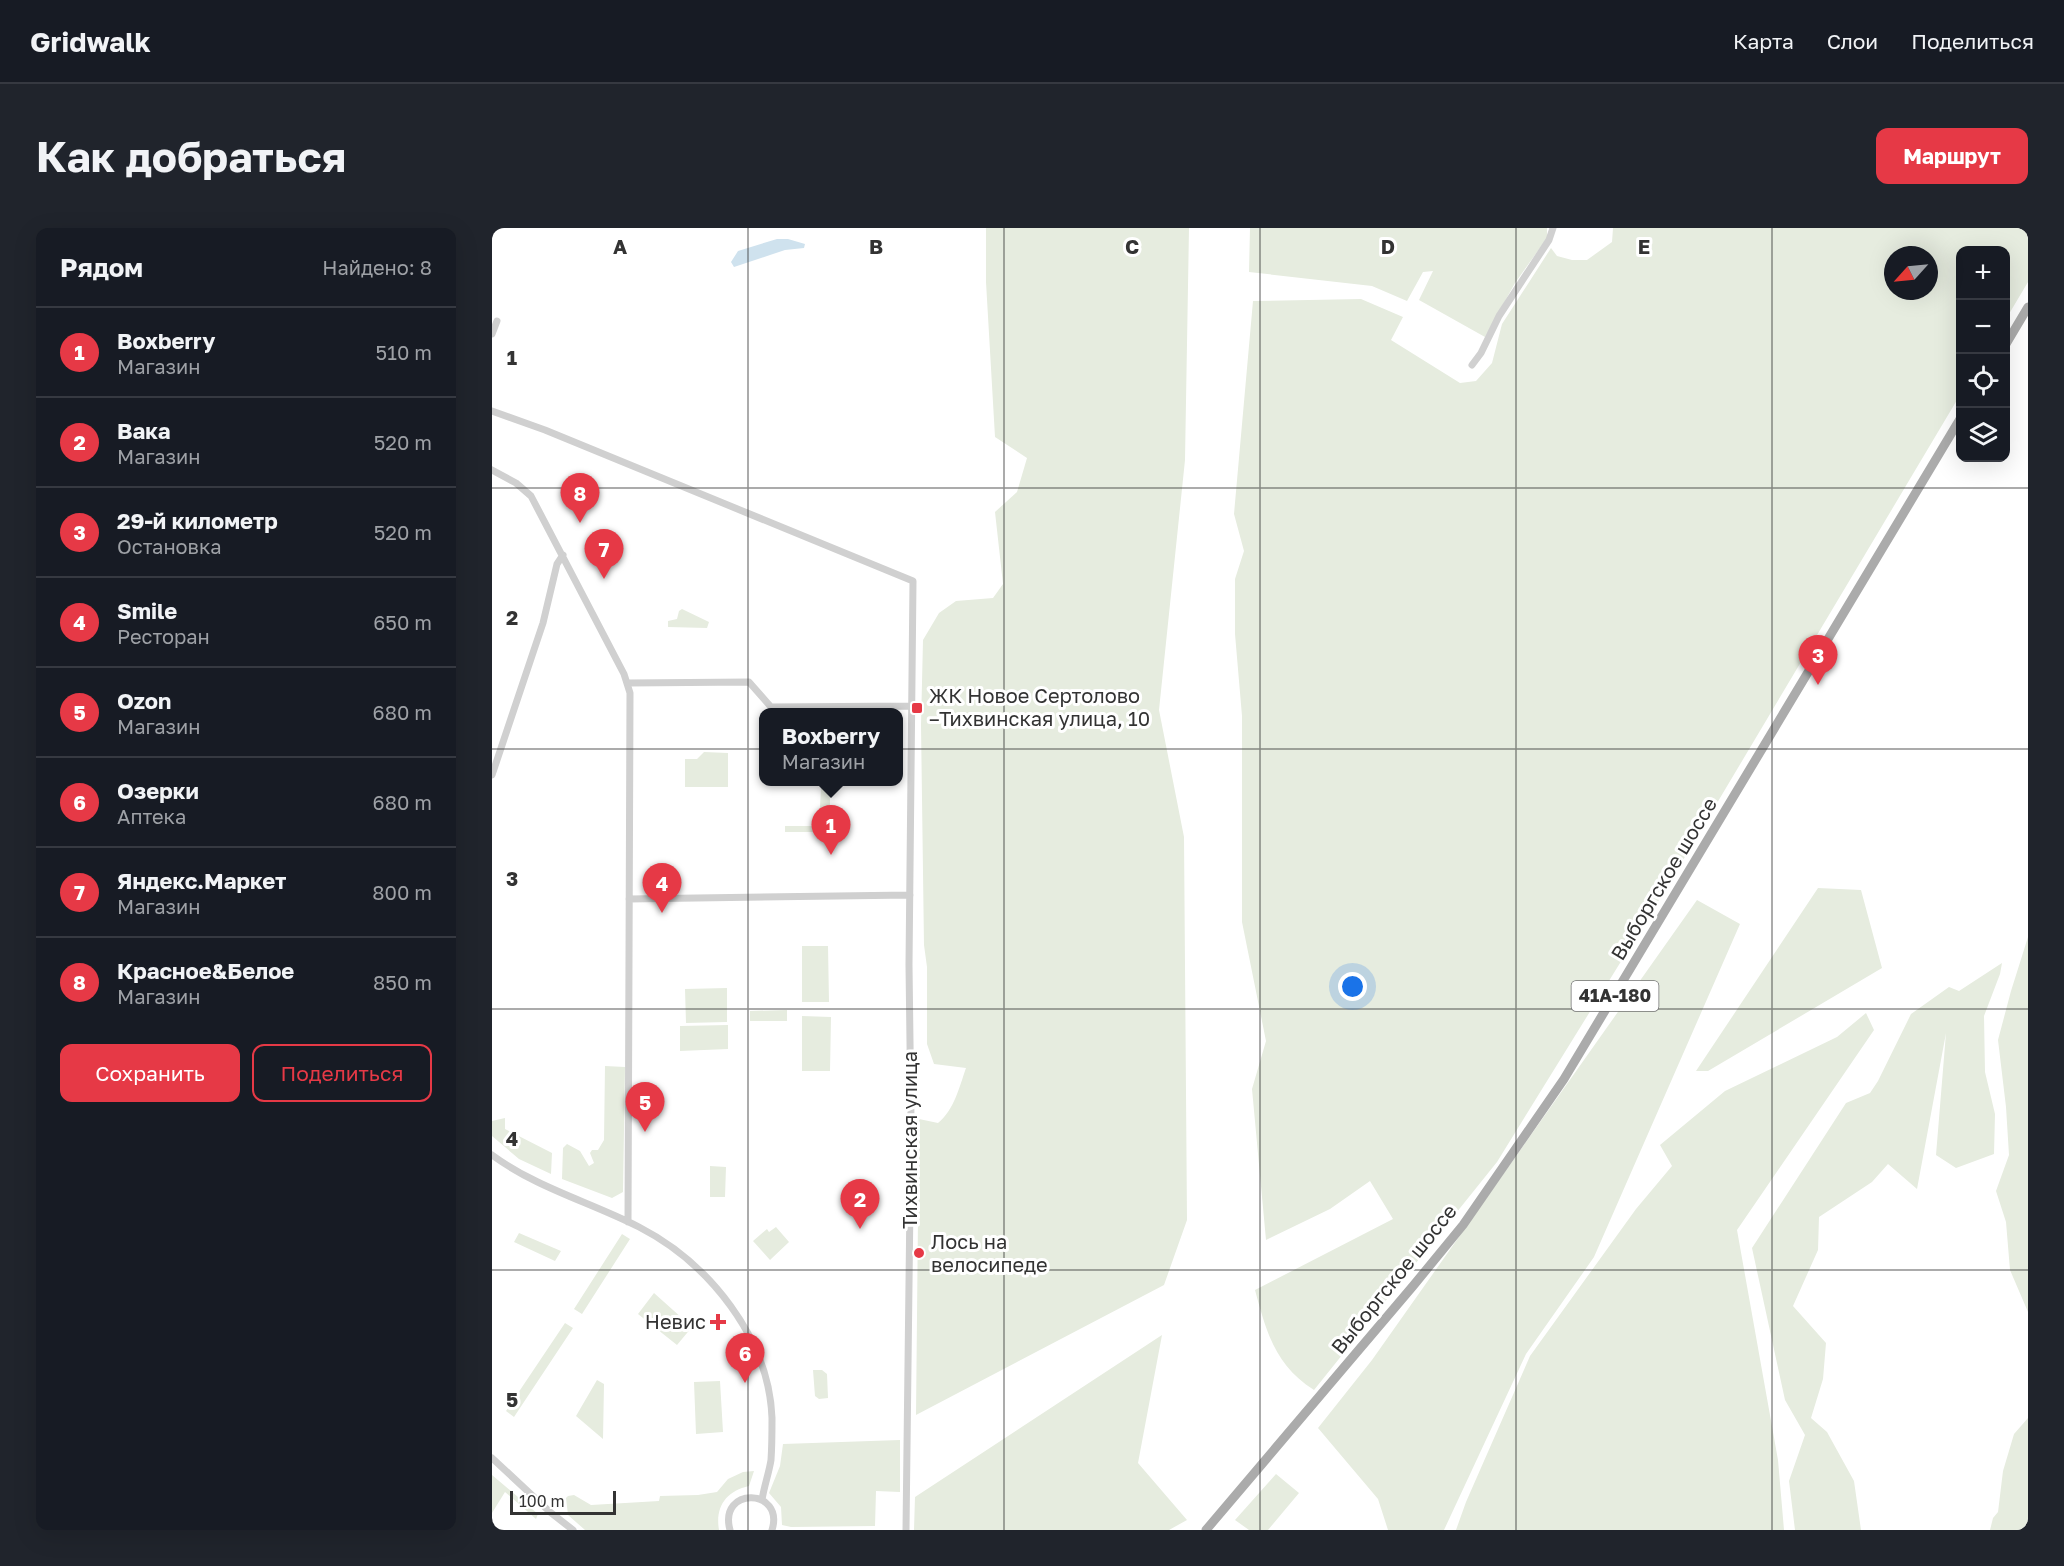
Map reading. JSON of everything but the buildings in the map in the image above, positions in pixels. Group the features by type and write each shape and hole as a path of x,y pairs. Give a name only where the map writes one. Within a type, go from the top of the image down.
{"main road":[{"path":"2010,337 2028,307"},
{"name":"Выборгское шоссе","path":"1206,1530 1463,1225 1551,1098 1608,1007 1956,426"}],"street":[{"path":"1472,365 1499,316 1549,240 1553,228"},
{"path":"492,334 496,321"},
{"name":"Тихвинская улица","path":"492,411 545,430 913,581 910,895 911,1119 906,1530"},
{"path":"492,470 516,483 531,496 628,683 630,693 628,1222"},
{"path":"492,775 540,632 557,564 563,555"},
{"path":"628,683 749,682 771,707 912,706"},
{"path":"629,899 910,895"},
{"path":"492,1155 532,1180 628,1222 665,1243 705,1275 735,1312 749,1335 765,1373 772,1416 771,1461 762,1500"},
{"path":"492,1458 550,1512 573,1530"},
{"path":"730,1530 727,1521 734,1504 743,1498 752,1497 762,1500 769,1506 773,1514 772,1530"}],"shaded area":[{"path":"986,228 1189,228 1185,460 1159,710 1184,837 1187,1220 1164,1285 916,1415 919,1119 938,1123 944,1118 955,1098 966,1068 934,1064 927,1044 921,725 923,640 939,613 956,601 993,598 1003,584 995,512 1017,492 1027,458 995,437 986,282"},
{"path":"1250,228 1547,228 1547,238 1515,283 1485,337 1419,300 1433,271 1423,272 1407,301 1372,286 1249,272"},
{"path":"1613,228 2028,228 2028,282 2010,312 2010,246 1956,246 1956,402 1667,887 1497,1162 1314,1390 1290,1370 1281,1358 1268,1333 1255,1290 1393,1219 1370,1181 1330,1209 1266,1240 1252,1089 1266,1041 1242,922 1242,716 1235,634 1235,579 1244,551 1234,514 1253,301 1361,299 1403,317 1391,340 1460,383 1476,381 1492,363 1502,324 1551,248 1557,256 1572,260 1587,260 1612,242"},
{"path":"682,609 709,622 707,628 668,627 668,621 677,619"},
{"path":"704,752 728,753 728,787 685,787 685,759 697,759"},
{"path":"821,788 830,788 830,832 785,832 785,826 819,826"},
{"path":"1818,888 1861,890 1882,968 1708,1071 1696,1071"},
{"path":"1697,900 1740,924 1594,1257 1526,1354 1444,1530 1388,1530 1378,1499 1318,1428 1372,1360"},
{"path":"2028,937 2028,1312 2010,1270 2006,1222 1996,1191 2009,1155 1998,1040"},
{"path":"802,946 828,946 829,1002 802,1002"},
{"path":"2002,963 1984,1016 1985,1072 1995,1114 1994,1154 1956,1168 1936,1155 1946,1033 1917,1189 1888,1164 1872,1182 1819,1217 1818,1250 1793,1306 1826,1343 1823,1379 1811,1418 1827,1432 1854,1481 1861,1530 1795,1530 1789,1481 1805,1435 1785,1400 1752,1248 1846,1103 1870,1093 1911,1014 1949,987 1959,991"},
{"path":"727,988 727,1022 686,1023 685,989"},
{"path":"787,1010 787,1021 750,1021 750,1011"},
{"path":"1866,1013 1874,1030 1737,1230 1778,1460 1784,1530 1456,1530 1530,1356 1636,1209 1672,1166 1660,1145 1725,1091 1837,1037"},
{"path":"802,1016 831,1017 830,1071 802,1071"},
{"path":"728,1025 728,1049 680,1051 680,1026"},
{"path":"605,1066 625,1067 623,1192 612,1198 562,1179 563,1148 567,1144 580,1151 589,1166 594,1163 590,1153 592,1150 598,1150 604,1140"},
{"path":"505,1118 505,1129 552,1153 551,1174 519,1159 492,1136 492,1121"},
{"path":"710,1166 726,1167 725,1197 710,1197"},
{"path":"776,1227 789,1242 770,1260 753,1241 767,1229 769,1232"},
{"path":"519,1233 561,1251 555,1261 514,1242"},
{"path":"622,1234 630,1239 582,1314 574,1309"},
{"path":"654,1293 692,1327 677,1345 638,1314"},
{"path":"565,1323 573,1328 514,1417 506,1411"},
{"path":"1162,1335 1138,1463 1187,1520 1169,1530 914,1530 915,1497"},
{"path":"813,1370 822,1370 827,1374 828,1398 819,1399 815,1396"},
{"path":"597,1380 604,1384 603,1439 576,1416"},
{"path":"720,1381 723,1432 696,1434 694,1382"},
{"path":"2028,1418 2028,1530 1990,1530 1993,1518 1998,1512 2003,1471 2014,1434"},
{"path":"900,1440 900,1492 876,1491 875,1526 791,1527 782,1525 781,1507 769,1493 780,1466 783,1444"},
{"path":"754,1471 749,1486 734,1492 724,1501 719,1514 719,1530 585,1530 568,1515 566,1498 568,1496 574,1495 591,1505 659,1501 660,1496 717,1492 728,1479 743,1472"},
{"path":"1276,1474 1299,1493 1268,1530 1249,1530 1235,1520"},
{"path":"492,1475 538,1514 536,1519 505,1492 492,1513"}],"water":[{"path":"777,239 788,239 805,244 804,248 785,250 734,267 731,262 738,251"}],"place":[{"name":"Красное&Белое","path":"580,523"},
{"name":"Яндекс.Маркет","path":"604,579"},
{"name":"29-й километр","path":"1818,685"},
{"name":"ЖК Новое Сертолово –Тихвинская улица, 10","path":"917,708"},
{"name":"Boxberry","path":"831,855"},
{"name":"Smile","path":"662,913"},
{"name":"Ozon","path":"645,1132"},
{"name":"Вака","path":"860,1229"},
{"name":"Лось на велосипеде","path":"919,1253"},
{"name":"Невис","path":"718,1322"},
{"name":"Озерки","path":"745,1383"}]}
